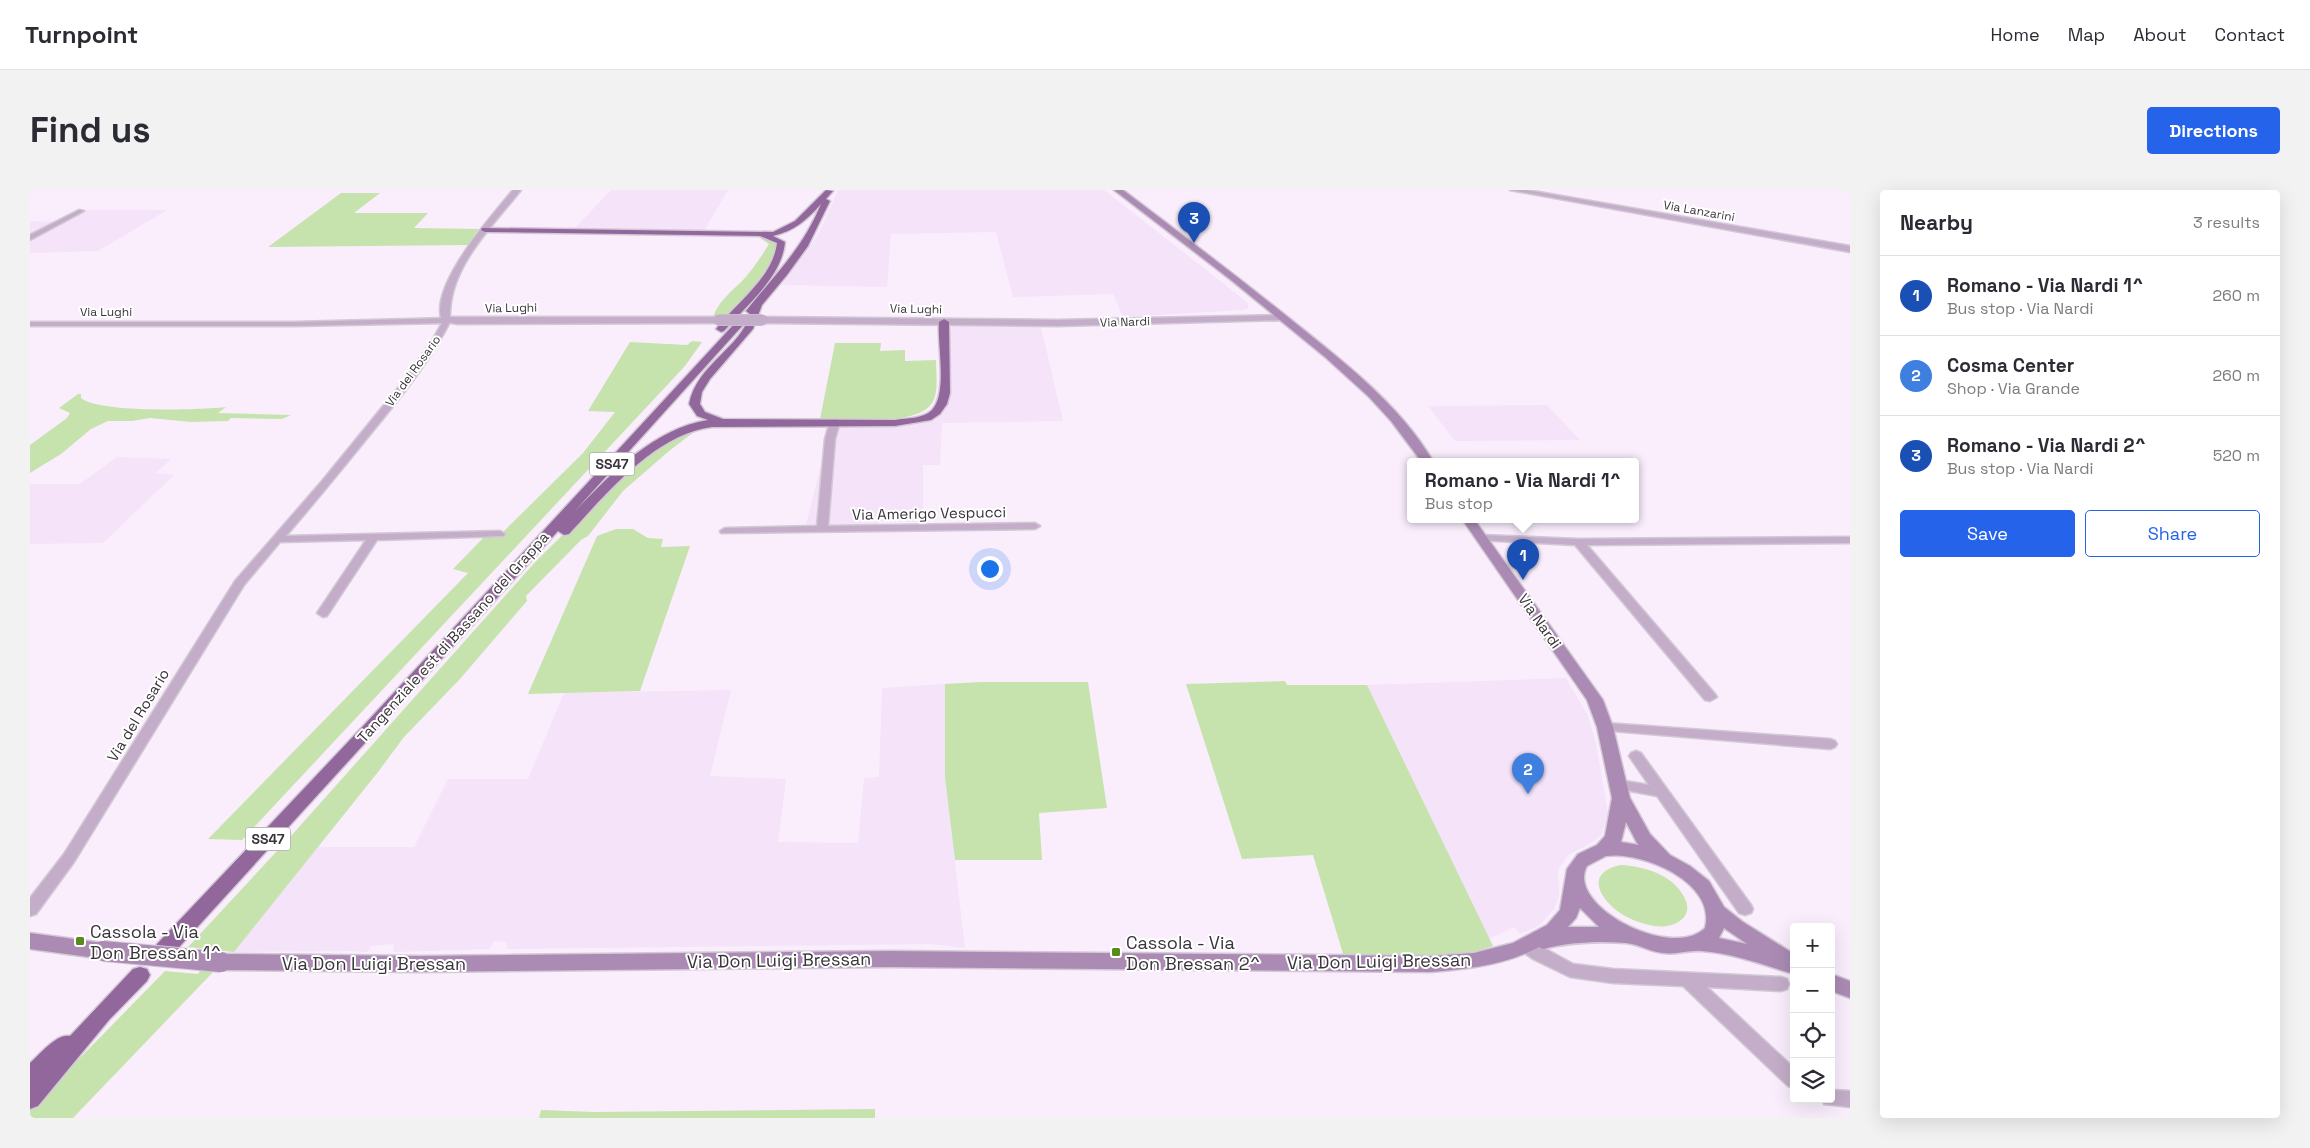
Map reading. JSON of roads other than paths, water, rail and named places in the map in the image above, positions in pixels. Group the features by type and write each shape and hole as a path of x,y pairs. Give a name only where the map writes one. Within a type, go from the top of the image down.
{"highway":[{"path":"485,230 773,234 790,230 806,218 829,191"},
{"name":"Tangenziale est di Bassano del Grappa","path":"164,950 757,305 785,272 806,242 824,208 829,191"},
{"path":"696,371 710,342 773,268 780,254 781,242 757,235"},
{"path":"727,422 699,415 695,410 694,397 704,381 751,326 757,305"},
{"path":"527,556 564,532 618,477 659,444 688,428 704,424 727,422 895,423 915,420 935,413 942,403 946,385 944,322"},
{"path":"30,1099 102,1014 140,975"},
{"path":"30,1076 102,1014"}],"main road":[{"path":"1118,190 1329,355 1373,395 1395,419 1425,458"},
{"name":"Via Nardi","path":"1471,523 1595,700 1605,727 1620,792 1643,838 1664,860"},
{"name":"Via Nardi","path":"1604,849 1614,838 1620,792"},
{"path":"1790,962 1736,927 1716,910 1699,884 1689,875 1664,860 1640,852 1604,849 1588,855 1578,865 1575,880 1580,895 1590,908 1610,925 1631,937 1666,946 1697,943 1744,951 1790,964"},
{"name":"Via Don Luigi Bressan","path":"1526,945 1554,930 1569,913 1575,880"},
{"path":"1697,943 1710,934 1716,924 1716,910"},
{"name":"Via Don Luigi Bressan","path":"30,941 103,951 221,962 428,964 889,959 1405,964 1474,961 1571,934 1631,937"},
{"path":"1835,984 1850,990"}],"street":[{"name":"Via del Rosario","path":"30,910 69,858 238,583 405,385 437,339 447,320 444,318 449,289 466,255 517,190"},
{"name":"Via Lanzarini","path":"1514,190 1850,249"},
{"path":"30,238 82,211"},
{"name":"Via Nardi","path":"993,322 1103,323 1279,315"},
{"name":"Via Lughi","path":"30,324 294,324 447,320 993,322"},
{"path":"822,530 830,439 835,422"},
{"name":"Via Amerigo Vespucci","path":"725,531 1035,526"},
{"path":"277,539 500,534"},
{"path":"322,613 374,537"},
{"path":"1482,538 1578,542 1850,540"},
{"path":"1578,542 1710,697"},
{"path":"1605,727 1830,744"},
{"path":"1636,756 1745,909"},
{"path":"1620,792 1662,792"},
{"path":"1526,945 1570,970 1613,976 1781,984"},
{"path":"1688,980 1790,1076"},
{"path":"1835,1098 1850,1099"}],"place":[{"name":"Romano - Via Nardi 2^","path":"1194,243"},
{"name":"Romano - Via Nardi 1^","path":"1523,580"},
{"name":"Cosma Center","path":"1528,794"},
{"name":"Cassola - Via Don Bressan 1^","path":"80,941"},
{"name":"Cassola - Via Don Bressan 2^","path":"1116,952"}]}
